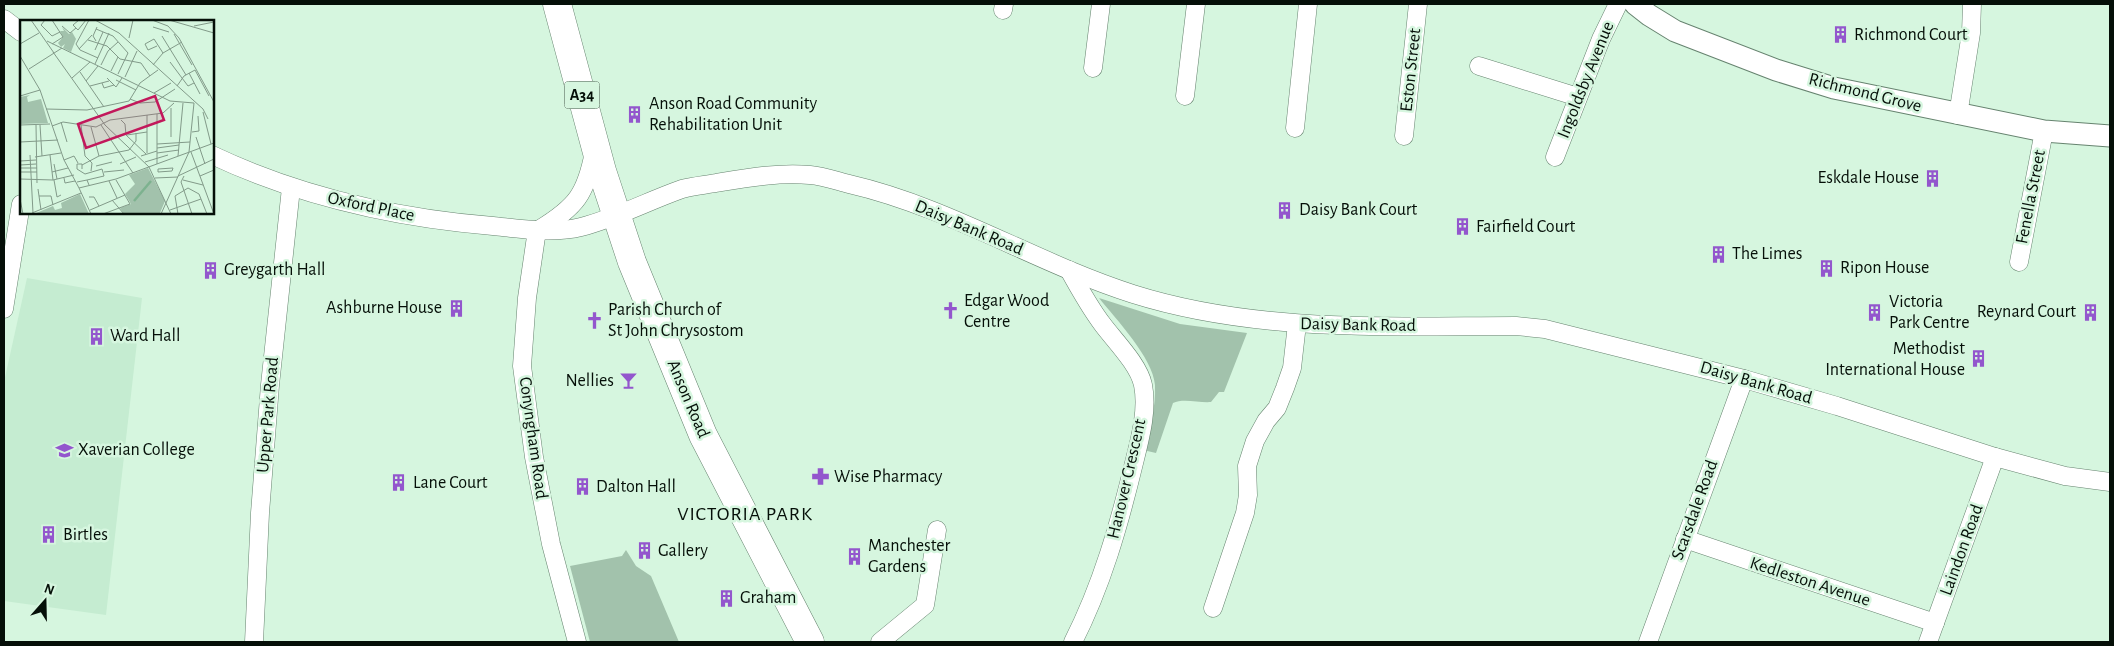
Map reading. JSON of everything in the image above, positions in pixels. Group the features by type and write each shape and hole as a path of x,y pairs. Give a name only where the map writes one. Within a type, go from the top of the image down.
{"highway":[{"name":"Anson Road","path":"560,15 595,145 616,216 636,272 703,435 810,642"}],"street":[{"path":"1093,68 1101,4"},
{"path":"1185,96 1196,4"},
{"path":"1295,128 1308,4"},
{"name":"Eston Street","path":"1404,136 1418,4"},
{"name":"Ingoldsby Avenue","path":"1555,157 1601,38 1618,4"},
{"name":"Richmond Grove","path":"1635,4 1675,31 1776,70 1834,88 1958,115 2044,131 2110,136"},
{"path":"1958,115 1971,33 1972,4"},
{"path":"4,19 20,31"},
{"path":"1480,66 1578,97"},
{"name":"Fenella Street","path":"2019,262 2044,131"},
{"path":"537,230 563,215 575,202 589,174 595,145"},
{"name":"Oxford Place","path":"214,157 291,188 346,203 466,224 537,230 572,229 616,216"},
{"name":"Daisy Bank Road","path":"616,216 687,188 754,177 810,175 872,190 918,205 960,221 1069,270 1135,294 1211,313 1297,324 1516,326 1545,329 1744,379 1837,406 1995,457 2065,476 2110,482"},
{"name":"Upper Park Road","path":"254,642 260,513 270,384 291,188"},
{"path":"4,309 20,210"},
{"name":"Conyngham Road","path":"537,230 527,298 522,366 534,457 551,544 578,642"},
{"name":"Hanover Crescent","path":"1069,270 1086,302 1133,364 1143,384 1144,423 1126,496 1104,572 1090,609 1073,642"},
{"path":"1213,608 1246,513 1248,495 1247,466 1255,441 1266,421 1277,408 1292,368 1297,324"},
{"name":"Scarsdale Road","path":"1648,642 1744,379"},
{"name":"Laindon Road","path":"1928,642 1995,457"},
{"path":"880,642 925,605 937,530"},
{"name":"Kedleston Avenue","path":"1685,539 1935,623"}],"shaded area":[{"name":"Xaverian College","path":"27,278 142,298 106,615 4,601 4,382"},
{"path":"1099,298 1180,324 1247,333 1224,392 1219,392 1211,402 1181,401 1173,403 1156,453 1143,450 1155,402 1153,374 1133,339"},
{"path":"626,550 636,566 651,576 679,642 590,642 570,566 622,556"}],"place":[{"name":"Richmond Court","path":"1840,35"},
{"name":"Anson Road Community Rehabilitation Unit","path":"635,114"},
{"name":"Eskdale House","path":"1933,178"},
{"name":"Daisy Bank Court","path":"1285,210"},
{"name":"Fairfield Court","path":"1462,227"},
{"name":"The Limes","path":"1718,254"},
{"name":"Ripon House","path":"1826,268"},
{"name":"Greygarth Hall","path":"210,270"},
{"name":"Ashburne House","path":"456,308"},
{"name":"Edgar Wood Centre","path":"950,311"},
{"name":"Victoria Park Centre","path":"1875,312"},
{"name":"Reynard Court","path":"2090,312"},
{"name":"Parish Church of St John Chrysostom","path":"594,320"},
{"name":"Ward Hall","path":"96,336"},
{"name":"Methodist International House","path":"1979,359"},
{"name":"Nellies","path":"628,381"},
{"name":"Xaverian College","path":"64,450"},
{"name":"Wise Pharmacy","path":"820,477"},
{"name":"Lane Court","path":"399,483"},
{"name":"Dalton Hall","path":"582,487"},
{"name":"Birtles","path":"49,535"},
{"name":"Gallery","path":"644,551"},
{"name":"Manchester Gardens","path":"854,556"},
{"name":"Graham","path":"726,598"}],"district":[{"name":"VICTORIA PARK","path":"745,514"}]}
